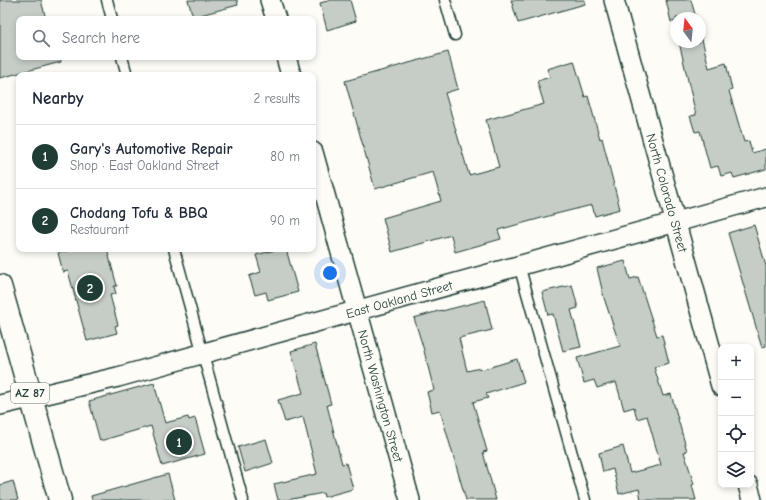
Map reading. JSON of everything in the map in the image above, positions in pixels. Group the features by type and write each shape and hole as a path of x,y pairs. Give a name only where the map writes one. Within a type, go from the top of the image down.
{"main road":[{"name":"AZ 87","path":"0,286 60,500"}],"street":[{"path":"270,0 275,16"},
{"name":"North Colorado Street","path":"614,0 719,380"},
{"path":"287,60 290,72"},
{"name":"North Washington Street","path":"316,163 410,500"},
{"name":"East Oakland Street","path":"0,405 118,377 766,197"},
{"path":"749,488 752,500"}],"lane":[{"path":"107,0 111,16"},
{"path":"445,0 455,35"},
{"path":"123,60 126,72"},
{"path":"175,252 243,500"},
{"path":"519,265 585,500"}],"building":[{"path":"0,0 41,0 45,16 16,16 16,60 61,60 61,62 23,72 16,72 16,74 0,78"},
{"path":"188,0 237,0 238,5 193,16"},
{"path":"331,0 350,0 356,21 327,30 320,3"},
{"path":"511,0 585,0 585,4 518,23"},
{"path":"666,0 691,0 694,12 670,12 670,18"},
{"path":"680,48 704,48 709,68 726,63 732,90 729,91 744,142 749,141 752,153 766,149 766,169 734,178 732,173 721,176 718,166 710,168 700,131 695,132 690,116 696,115"},
{"path":"448,52 458,89 445,93 469,175 499,167 486,120 544,104 537,81 550,77 547,69 574,61 585,97 588,96 600,139 602,138 620,209 595,216 592,205 556,214 498,230 501,239 455,252 451,235 392,252 383,218 441,201 433,172 375,189 345,81"},
{"path":"754,225 766,266 766,346 762,347 728,233"},
{"path":"108,252 117,286 114,286 116,294 110,295 118,325 115,326 117,333 87,341 68,271 63,272 58,253"},
{"path":"268,252 287,252 298,292 268,300 266,292 255,295 249,276 261,272 256,255"},
{"path":"625,261 630,279 638,277 657,336 662,335 669,363 654,367 663,396 671,394 687,451 684,452 694,484 692,485 696,500 641,500 639,489 619,494 613,469 603,472 599,453 623,446 630,473 661,465 647,416 637,419 634,407 624,410 616,382 597,388 594,380 584,383 577,358 620,346 604,298 597,268"},
{"path":"572,285 578,308 571,310 581,347 563,351 553,314 548,315 542,292"},
{"path":"485,300 492,330 459,338 467,371 480,368 481,370 517,359 524,382 486,394 488,398 473,402 487,451 483,452 496,500 466,500 440,410 432,412 427,392 434,390 414,318"},
{"path":"315,344 331,404 327,405 342,464 346,463 353,489 324,497 323,493 287,500 278,500 274,484 317,474 303,417 285,422 278,400 303,393 291,351"},
{"path":"154,383 165,423 188,417 189,420 195,418 205,454 162,466 151,426 100,441 89,401"},
{"path":"266,439 273,463 245,472 238,447"},
{"path":"168,474 175,500 92,500 91,496"},
{"path":"13,481 18,500 0,500 0,485"}],"place":[{"name":"Chodang Tofu & BBQ","path":"90,288"},
{"name":"Gary's Automotive Repair","path":"179,442"}]}
